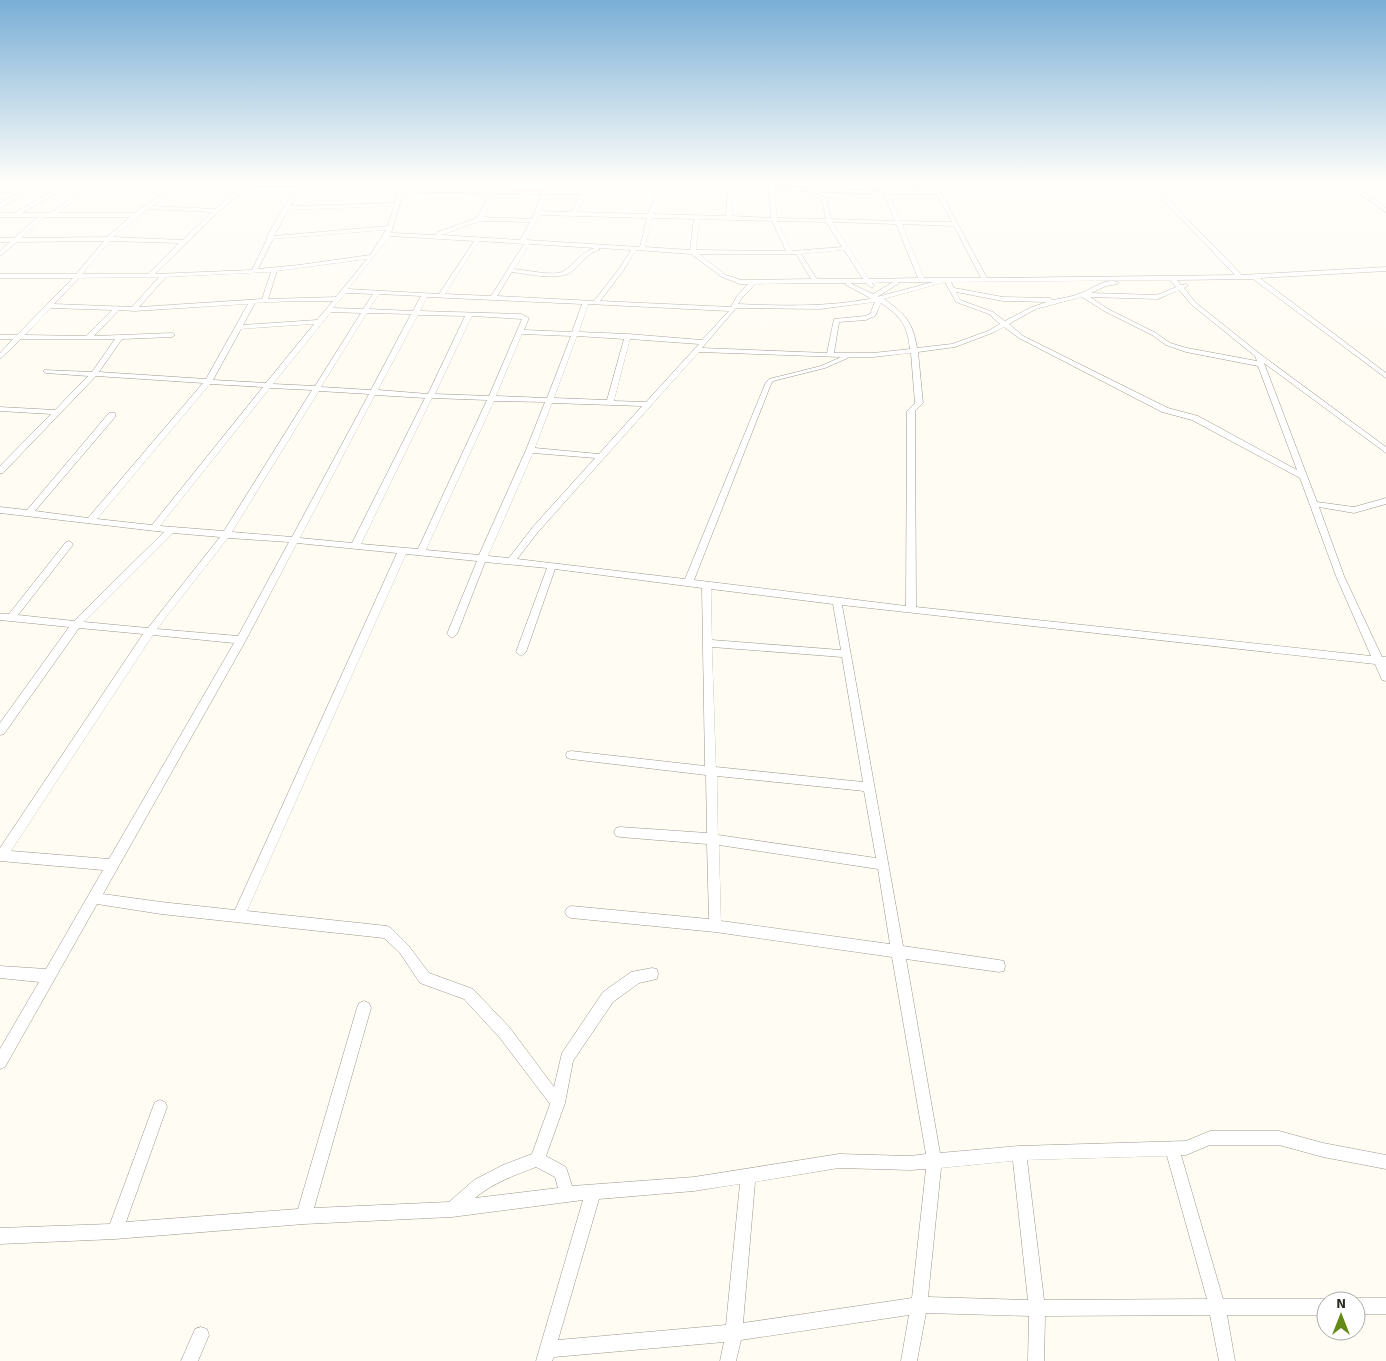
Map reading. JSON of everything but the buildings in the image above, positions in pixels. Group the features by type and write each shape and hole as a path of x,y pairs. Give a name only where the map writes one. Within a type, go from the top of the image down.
{"street":[{"path":"0,254 12,244"},
{"path":"0,357 78,276 104,244"},
{"path":"149,276 182,244"},
{"path":"254,271 266,244"},
{"path":"154,528 268,384 330,310 380,244"},
{"path":"441,295 475,244"},
{"path":"493,298 511,270 524,244"},
{"path":"546,244 693,252 798,253 846,248"},
{"path":"642,250 644,244"},
{"path":"693,252 694,244"},
{"path":"785,244 790,253"},
{"path":"830,355 836,320 866,318 873,315 875,310 875,299 869,282 843,244"},
{"path":"907,244 922,281"},
{"path":"965,244 985,279"},
{"path":"1208,244 1240,277"},
{"path":"511,270 560,275 570,269 588,251 609,248"},
{"path":"596,302 628,261 634,249"},
{"path":"693,252 724,276 740,282 752,283 1254,277 1386,269"},
{"path":"798,253 816,282"},
{"path":"0,276 164,276 275,270 372,256"},
{"path":"264,302 275,270"},
{"path":"134,309 164,276"},
{"path":"698,350 852,355 953,346 1005,325 1034,308 1056,300 1083,295 1158,296 1179,286 1223,277"},
{"path":"1254,277 1386,376"},
{"path":"1172,278 1194,304 1258,356 1386,451"},
{"path":"1083,295 1106,284 1136,279"},
{"path":"947,280 958,301 991,313 1021,337 1165,410 1195,418 1304,477"},
{"path":"344,291 586,302 813,309 845,306 947,280"},
{"path":"841,282 894,309 908,324 919,403 911,412 911,610"},
{"path":"875,299 898,282"},
{"path":"511,561 535,530 600,456 705,342 752,283"},
{"path":"952,290 1003,299 1056,300"},
{"path":"113,866 1,856 151,630 225,536 377,292"},
{"path":"0,1062 47,976 113,866 241,640 425,294"},
{"path":"1083,295 1106,310 1154,334 1168,344 1186,350 1261,364"},
{"path":"49,306 134,309 338,299"},
{"path":"452,634 482,559 530,450 586,302"},
{"path":"91,520 208,382 252,303"},
{"path":"845,306 875,310"},
{"path":"93,307 104,323"},
{"path":"88,338 117,309"},
{"path":"330,310 525,317 491,399 421,552"},
{"path":"355,546 469,315"},
{"path":"240,327 320,322"},
{"path":"520,332 628,336 705,342"},
{"path":"0,337 88,338 172,335"},
{"path":"610,402 628,336"},
{"path":"0,471 94,374 120,337"},
{"path":"688,583 768,383 784,376 823,367 852,355"},
{"path":"1258,356 1340,576 1381,661 1386,677"},
{"path":"46,372 268,384 430,396 648,404"},
{"path":"0,409 56,412"},
{"path":"29,513 112,416"},
{"path":"530,450 600,456"},
{"path":"1314,504 1354,510 1386,501"},
{"path":"0,510 225,536 294,540 511,561 911,610 1381,661"},
{"path":"0,731 77,623 171,530"},
{"path":"11,618 70,544"},
{"path":"239,916 403,550"},
{"path":"521,652 552,566"},
{"path":"706,585 715,926"},
{"path":"837,601 934,1160 919,1306 910,1361"},
{"path":"0,617 241,640"},
{"path":"708,643 847,654"},
{"path":"571,755 711,772 870,787"},
{"path":"620,832 713,839 883,864"},
{"path":"94,898 161,908 386,932 404,948 425,978 468,994 505,1033 558,1103"},
{"path":"571,912 715,926 999,966"},
{"path":"0,972 47,976"},
{"path":"452,1209 479,1185 508,1170 537,1159 558,1103 567,1058 608,997 636,977 652,974"},
{"path":"304,1216 364,1008"},
{"path":"115,1231 160,1107"},
{"path":"0,1236 115,1231 304,1216 452,1209 566,1194 694,1184 839,1161 910,1163 1019,1153 1172,1149 1186,1148 1210,1138 1279,1138 1323,1150 1386,1162"},
{"path":"1172,1149 1217,1307 1228,1361"},
{"path":"1019,1153 1037,1308 1036,1361"},
{"path":"537,1159 561,1172 566,1194"},
{"path":"728,1361 734,1333 748,1176"},
{"path":"593,1192 546,1355 734,1333 919,1306 1037,1308 1316,1306"},
{"path":"1366,1306 1386,1306"},
{"path":"189,1361 201,1335"}]}
